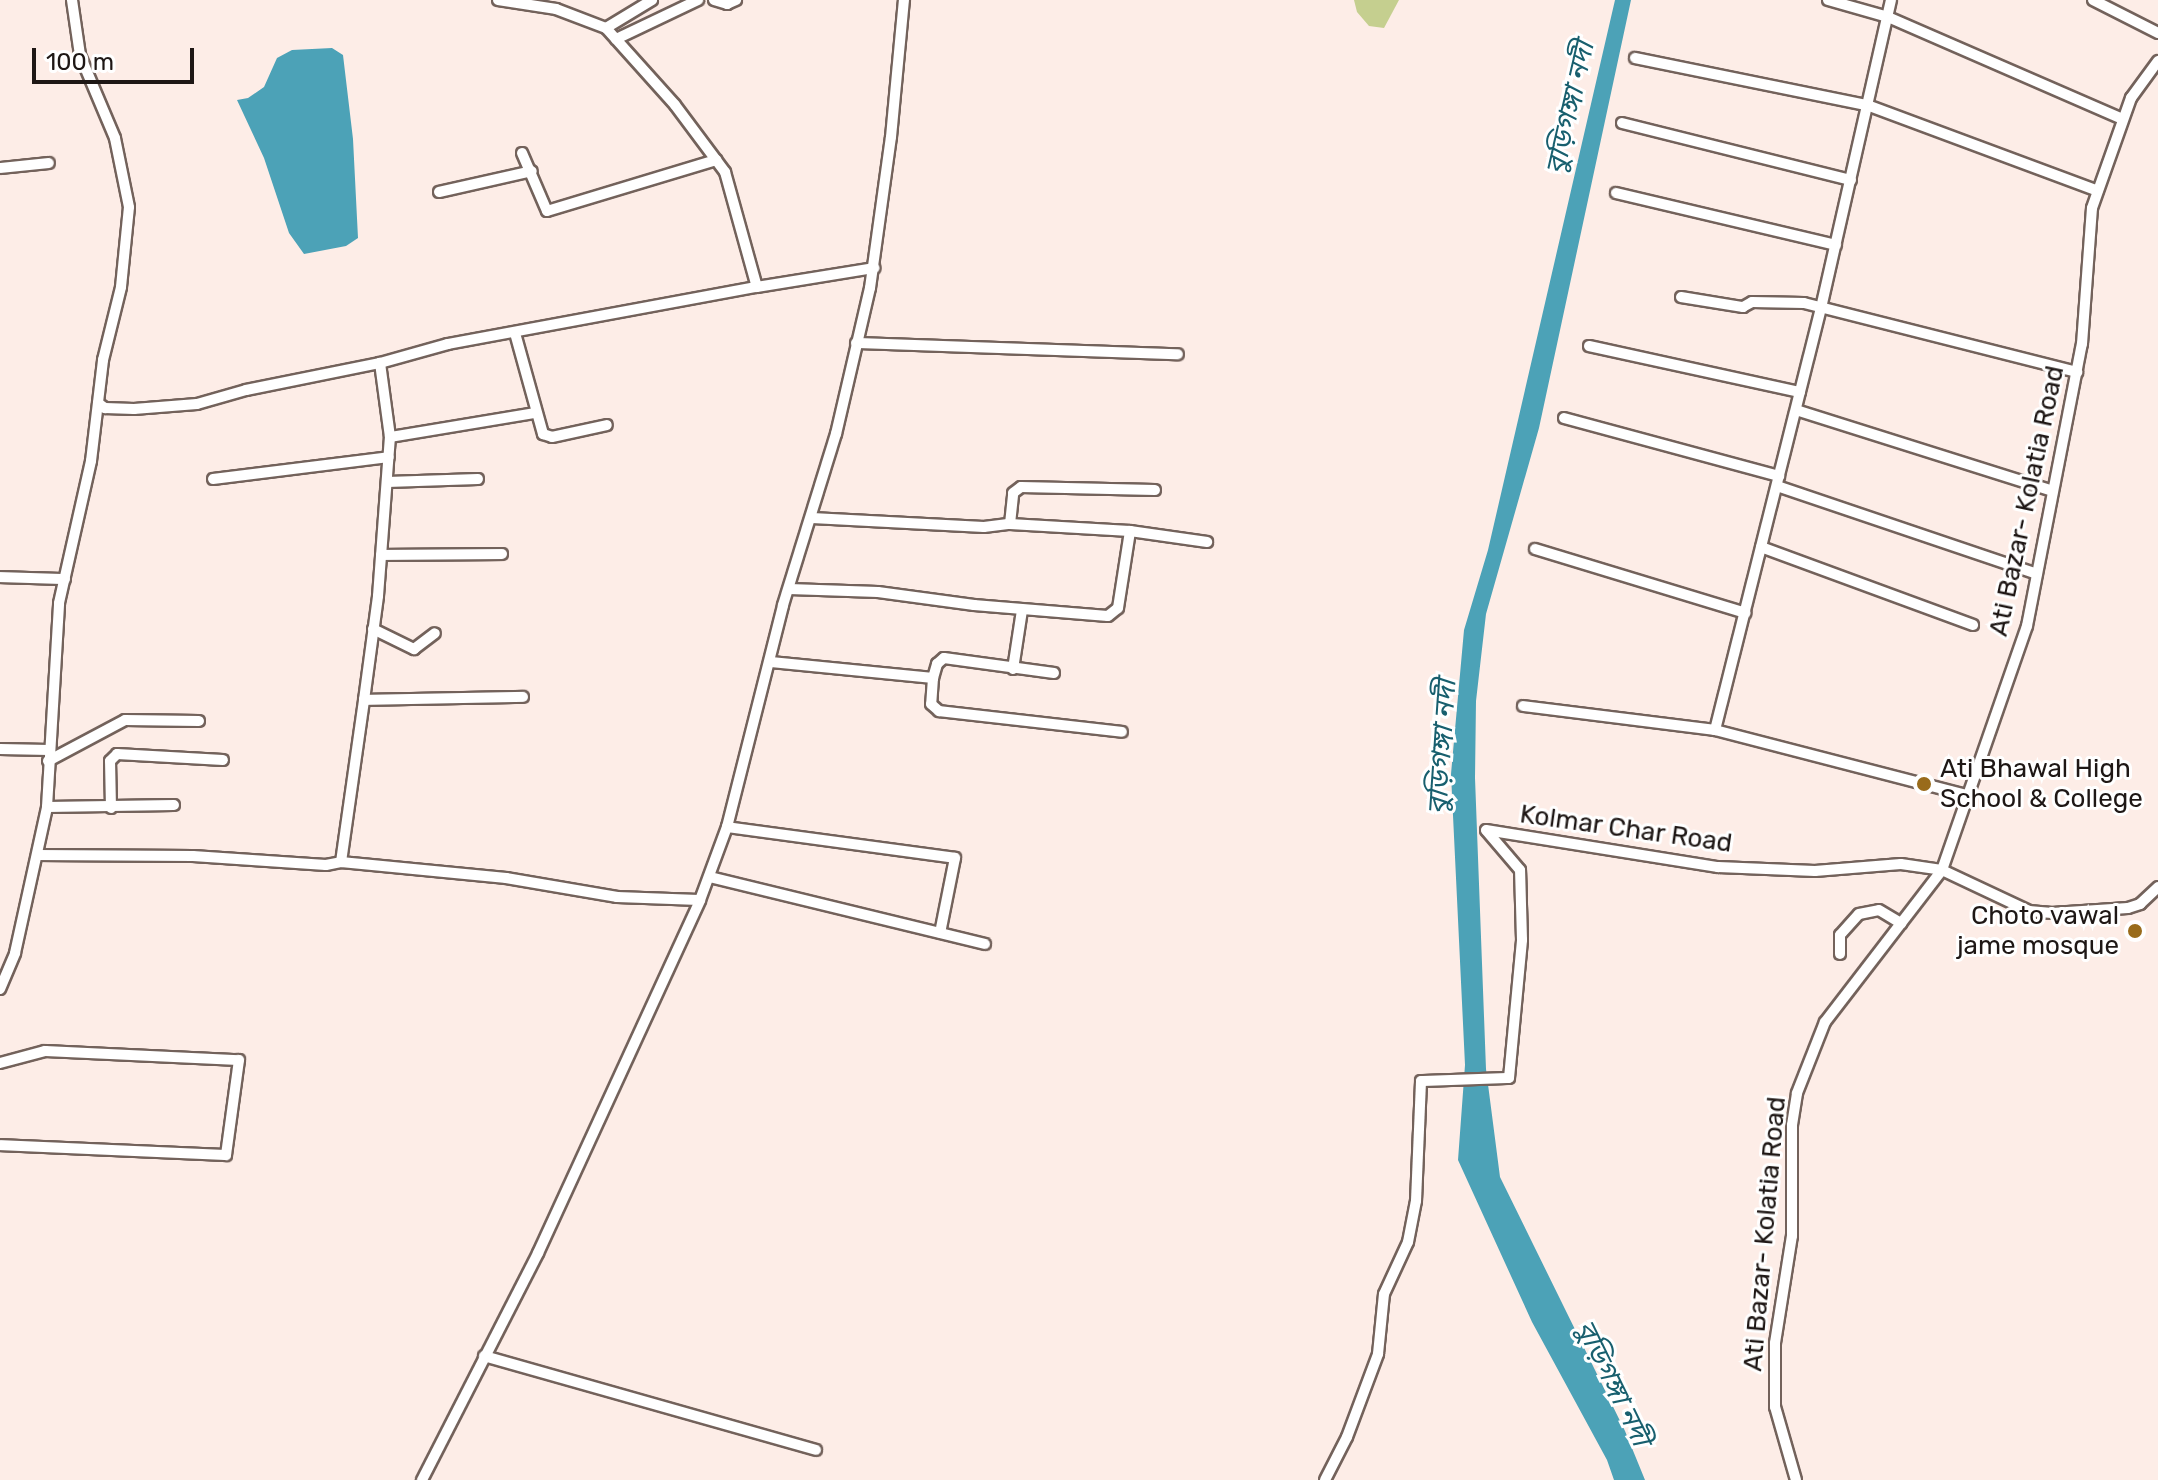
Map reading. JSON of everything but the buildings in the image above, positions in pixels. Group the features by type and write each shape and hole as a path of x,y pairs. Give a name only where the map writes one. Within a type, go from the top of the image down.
{"street":[{"path":"0,989 15,953 47,807 59,603 91,461 103,360 121,287 129,207 115,138 80,55 72,0"},
{"path":"498,0 558,5 606,28 616,39 675,105 725,172 757,287"},
{"path":"606,28 652,0"},
{"path":"616,39 698,0"},
{"path":"714,0 727,4 736,0"},
{"path":"422,1480 538,1253 700,900 727,827 789,589 812,518 874,268 904,0"},
{"path":"1828,0 1888,17 2123,119"},
{"path":"1715,730 1821,308 1891,0"},
{"path":"2093,0 2158,33"},
{"path":"1635,58 1867,105 2098,191"},
{"name":"Ati Bazar- Kolatia Road","path":"1796,1480 1775,1407 1775,1343 1792,1236 1792,1125 1797,1093 1825,1022 1942,870 2027,626 2082,344 2092,208 2131,98 2158,61"},
{"path":"1622,123 1851,180"},
{"path":"522,153 547,211 716,160"},
{"path":"0,168 49,163"},
{"path":"439,192 532,171"},
{"path":"1616,193 1836,245"},
{"path":"98,403 105,408 134,409 197,404 246,390 380,363 448,344 628,308 874,268"},
{"path":"1681,297 1743,307 1752,302 1771,302 1821,308 2077,372"},
{"path":"515,333 535,413 547,437 607,425"},
{"path":"856,343 1178,354"},
{"path":"1589,346 1800,392"},
{"path":"341,862 373,629 389,457 390,437 380,363"},
{"path":"1796,410 2053,491"},
{"path":"390,437 535,413"},
{"path":"1564,418 1778,481 2037,574"},
{"path":"213,479 389,457"},
{"path":"387,482 478,479"},
{"path":"1010,524 1013,493 1021,487 1155,490"},
{"path":"812,518 1130,531 1207,542"},
{"path":"789,589 878,592 1022,610 1113,614 1118,608 1130,531"},
{"path":"1761,547 1973,625"},
{"path":"1535,549 1745,613"},
{"path":"381,555 502,554"},
{"path":"0,577 65,579"},
{"path":"1013,669 1022,610"},
{"path":"373,629 414,649 435,633"},
{"path":"1054,673 944,658 937,664 933,678 931,704 939,711 1122,732"},
{"path":"771,662 933,678"},
{"path":"364,700 523,697"},
{"path":"1523,706 1715,730 1966,795"},
{"path":"0,749 49,755 125,720 199,721"},
{"path":"111,808 110,761 117,754 223,760"},
{"path":"47,807 174,805"},
{"path":"727,827 955,858 940,933"},
{"name":"Kolmar Char Road","path":"1325,1480 1347,1437 1378,1354 1384,1294 1408,1242 1416,1201 1421,1081 1509,1078 1522,940 1520,870 1486,830 1718,867 1815,871 1901,864 1942,870"},
{"path":"37,855 193,856 326,865 341,862 506,878 617,897 700,900"},
{"path":"1942,870 2029,911 2052,913 2128,908 2140,904 2158,887"},
{"path":"710,877 985,944"},
{"path":"1840,954 1840,935 1859,914 1879,910 1901,923"},
{"path":"0,1063 45,1051 239,1060 226,1155 0,1145"},
{"path":"484,1356 816,1450"}],"green space":[{"path":"1354,0 1399,0 1384,28 1369,26 1357,12"}],"water":[{"path":"1615,0 1631,0 1539,428 1486,614 1476,701 1475,778 1486,1069 1500,1177 1625,1431 1645,1480 1614,1480 1607,1460 1532,1322 1458,1160 1465,1065 1451,774 1464,630 1488,550"},
{"path":"332,48 343,55 353,139 358,238 346,246 304,254 289,233 264,158 237,100 248,98 264,87 277,58 292,50"}],"place":[{"name":"Ati Bhawal High School & College","path":"1924,784"},
{"name":"Choto vawal jame mosque","path":"2135,931"}],"water label":[{"name":"বুড়িগঙ্গা নদী","path":"1570,108"},
{"name":"বুড়িগঙ্গা নদী","path":"1442,747"},
{"name":"বুড়িগঙ্গা নদী","path":"1613,1383"}]}
